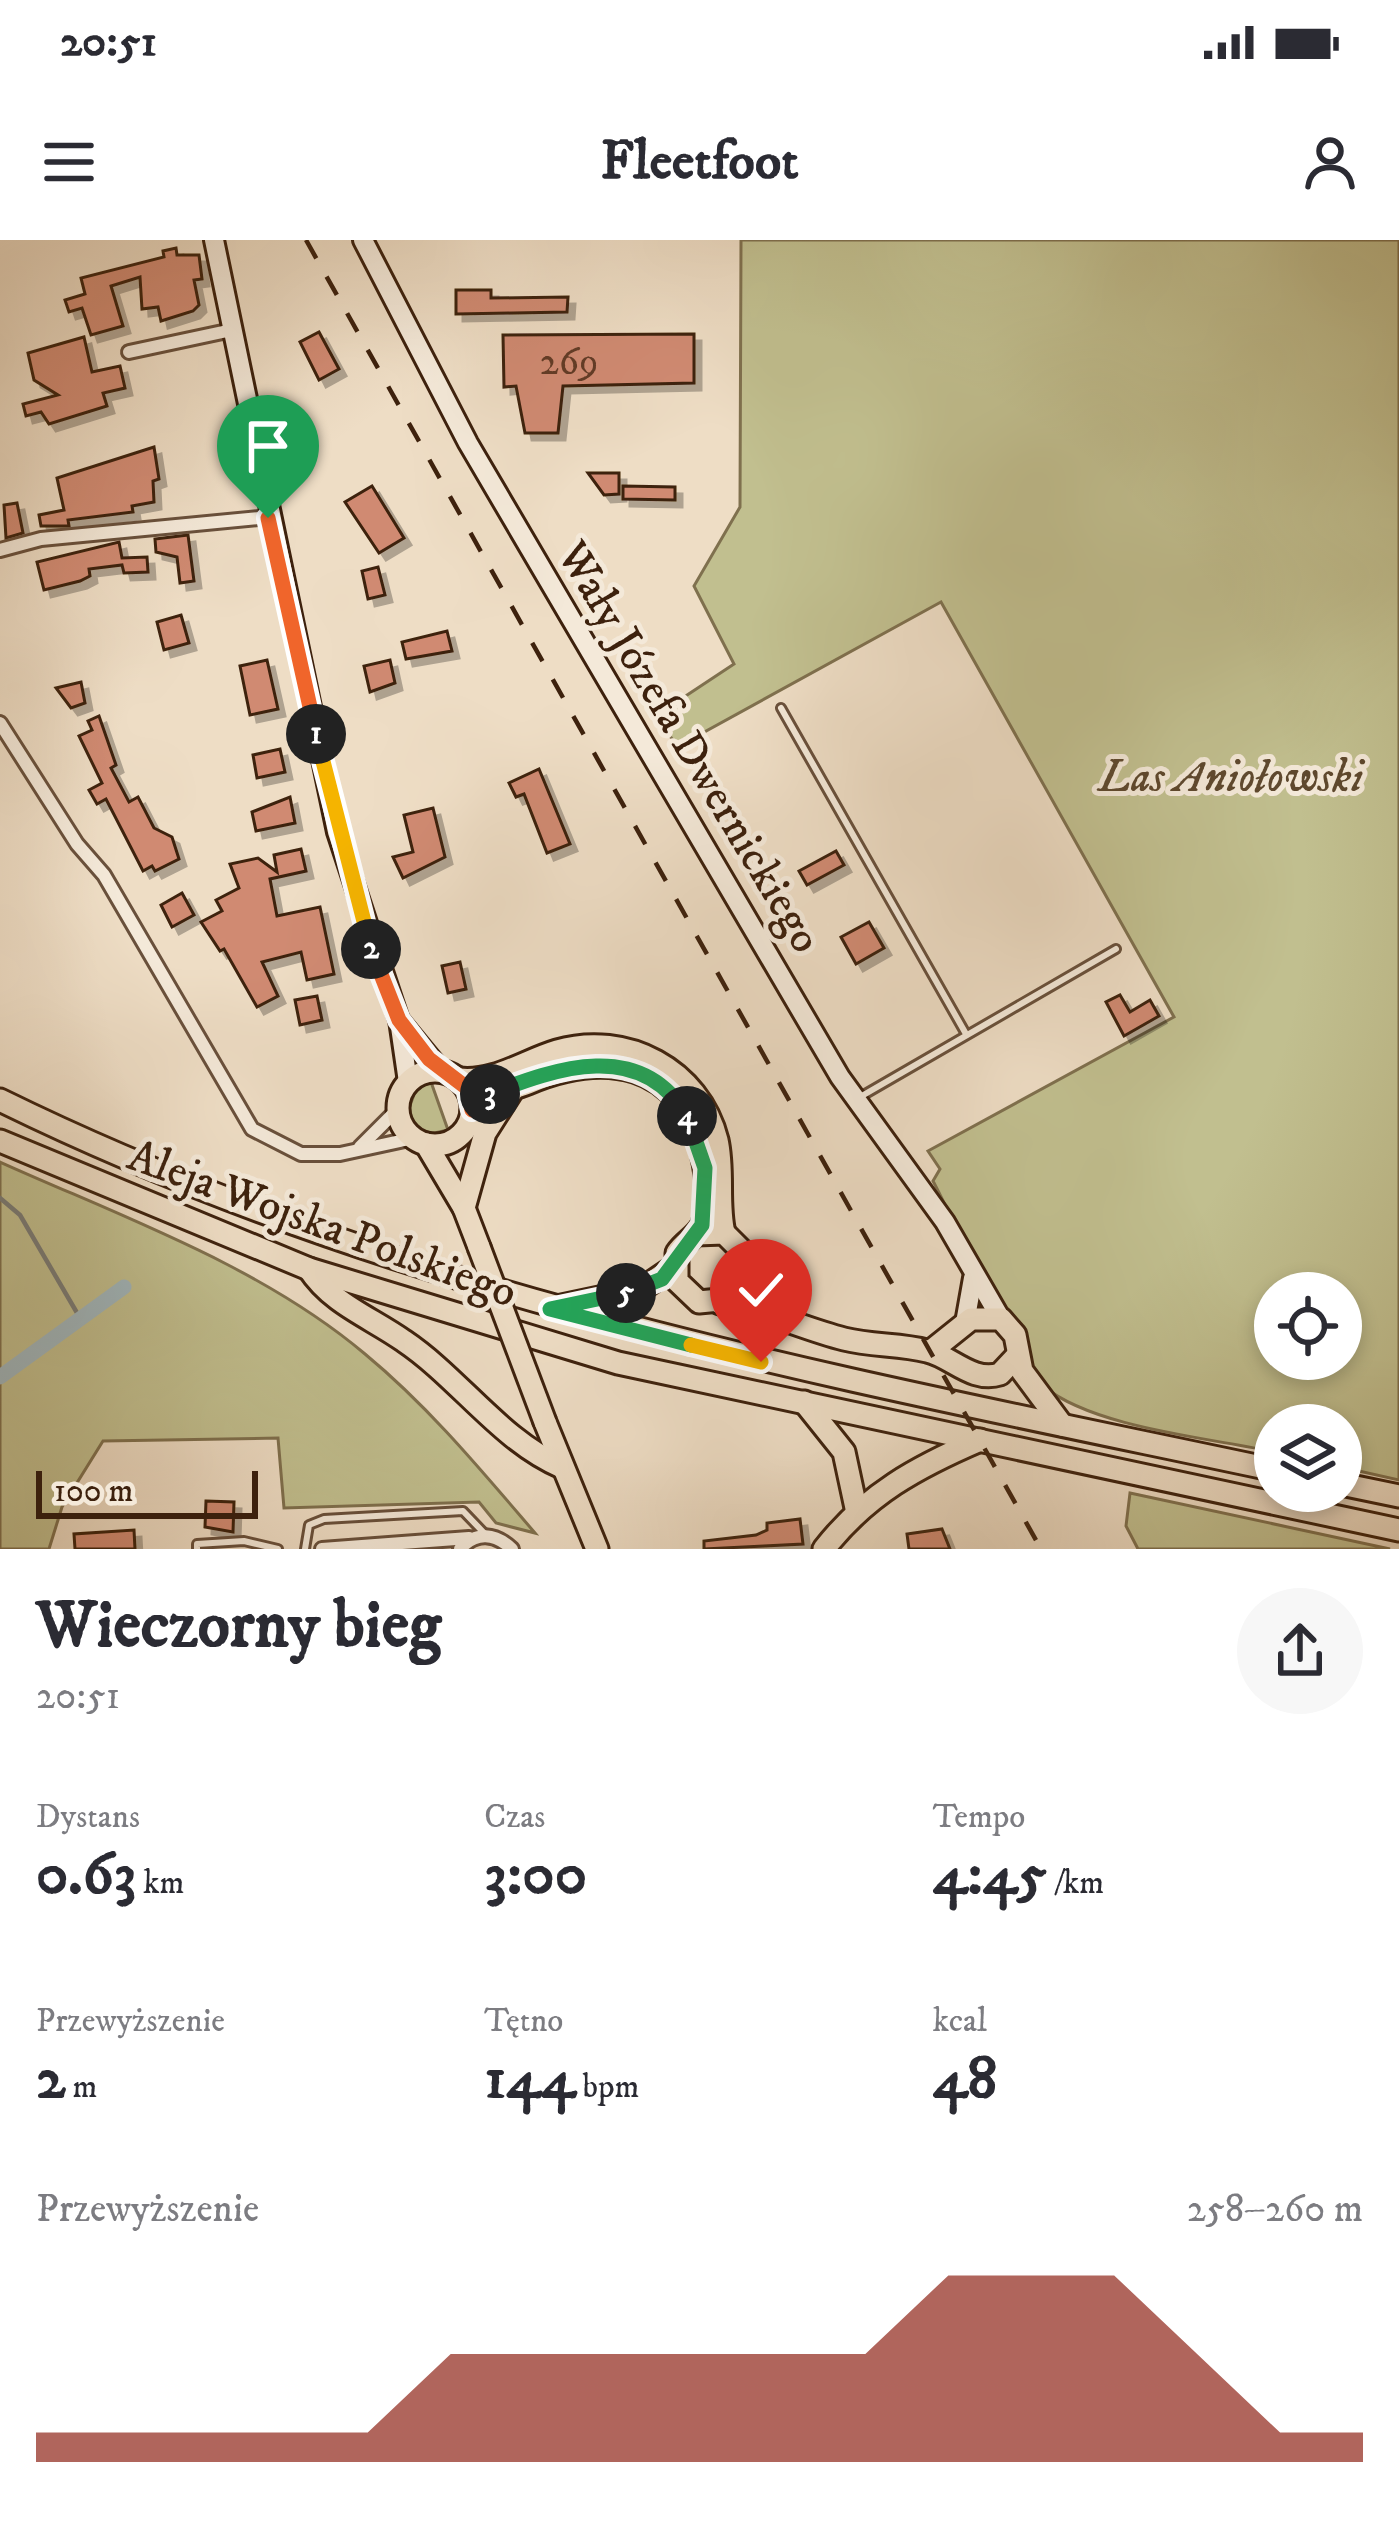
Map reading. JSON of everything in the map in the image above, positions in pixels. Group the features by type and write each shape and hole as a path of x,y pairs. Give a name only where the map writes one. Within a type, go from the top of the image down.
{"main road":[{"path":"466,1199 398,1109 408,1082 450,1075 479,1080 548,1054 595,1045 654,1060 692,1089 711,1123 724,1233"},
{"path":"597,1549 479,1247 466,1199 459,1136 472,1110 495,1091 589,1063 628,1068 666,1089 691,1123 705,1168 706,1208 696,1234 682,1245 674,1267 677,1281 690,1298 774,1313 807,1329 871,1346 932,1351 977,1376 993,1377 1016,1357"},
{"path":"450,1075 472,1110"},
{"path":"466,1199 485,1133 513,1089"},
{"name":"Aleja Wojska Polskiego","path":"0,1100 206,1191 368,1252 550,1309 761,1362 1254,1466"},
{"path":"420,1141 459,1136"},
{"name":"Aleja Wojska Polskiego","path":"0,1141 309,1269 618,1363 1399,1530"},
{"path":"696,1234 724,1233 741,1246 747,1276 774,1313"},
{"path":"550,1309 643,1289 674,1267"},
{"path":"309,1269 324,1293 449,1374 529,1454 562,1467"},
{"path":"720,1303 737,1293 747,1276"},
{"path":"932,1351 978,1316 1001,1318 1016,1335 1016,1357 1062,1425"},
{"path":"959,1362 955,1346 962,1326"},
{"path":"804,1402 844,1452 856,1508"},
{"path":"824,1549 856,1508 909,1471 980,1440"},
{"path":"1362,1488 1399,1496"}],"street":[{"path":"214,240 268,518 337,832 399,1020 408,1082"},
{"name":"Wały Józefa Dwernickiego","path":"363,240 468,442 857,1099 945,1222 973,1278 1001,1318"},
{"path":"129,352 232,330"},
{"path":"0,550 41,539 268,518"},
{"path":"0,722 77,844 104,874 252,1129 301,1154 420,1141"},
{"path":"399,1020 450,1075"},
{"path":"360,1147 398,1109"},
{"path":"962,1326 973,1278"},
{"path":"321,1549 465,1544 486,1535 512,1549"}],"lane":[{"path":"782,709 966,1034"},
{"path":"857,1099 1116,949"},
{"path":"305,1549 309,1525 324,1519 463,1511 486,1535"},
{"path":"197,1549 197,1544 244,1541 278,1549"}],"green space":[{"name":"Las Aniołowski","path":"741,240 1399,240 1399,1480 1362,1472 1362,1404 1254,1404 1254,1448 1154,1430 1092,1412 1043,1386 1032,1373 933,1181 940,1169 928,1151 1174,1017 941,602 677,747 657,715 734,664 694,586 740,507"},
{"path":"431,1082 448,1130 430,1134 416,1128 408,1111 416,1089"},
{"path":"0,1162 236,1269 324,1323 411,1395 535,1533 496,1523 479,1502 284,1508 278,1438 103,1441 62,1507 49,1549 0,1549"},
{"path":"1130,1493 1390,1549 1138,1549 1126,1526"}],"building":[{"path":"176,248 177,255 199,255 202,279 194,280 199,305 193,311 161,321 158,307 142,309 140,277 111,286 123,326 91,335 82,308 69,312 65,300 85,294 81,278 164,257 163,251"},
{"path":"456,290 491,290 491,298 568,297 567,312 456,314"},
{"path":"319,332 339,369 319,380 300,342"},
{"path":"694,334 694,383 563,386 558,433 525,433 516,386 504,387 503,335"},
{"path":"84,337 92,372 120,366 125,388 103,393 107,406 49,424 41,412 26,416 23,404 58,395 34,380 28,353"},
{"path":"154,447 159,479 153,481 154,502 132,506 133,512 68,520 69,526 41,526 39,515 64,510 57,478"},
{"path":"588,473 619,473 619,494 604,495"},
{"path":"372,486 404,538 379,553 345,502"},
{"path":"623,486 675,487 675,500 623,499"},
{"path":"17,503 23,533 6,538 4,505"},
{"path":"188,535 194,581 180,583 177,557 156,552 155,539"},
{"path":"119,542 122,558 147,557 148,572 124,573 122,565 89,569 90,576 80,581 44,590 37,562"},
{"path":"378,567 385,595 368,599 362,571"},
{"path":"181,615 189,643 164,650 157,622"},
{"path":"447,631 452,651 406,659 402,642"},
{"path":"267,660 278,709 250,715 240,666"},
{"path":"390,660 395,683 370,692 364,666"},
{"path":"81,682 85,703 71,708 56,688"},
{"path":"99,716 116,765 111,768 129,802 138,797 154,828 172,837 179,859 155,871 152,866 143,871 106,799 97,804 89,790 102,783 79,736 92,730 88,721"},
{"path":"280,749 285,772 257,778 253,755"},
{"path":"539,769 570,844 547,853 524,794 516,797 509,783"},
{"path":"290,797 295,823 256,831 252,812"},
{"path":"433,808 445,857 403,878 393,857 413,852 404,815"},
{"path":"301,849 306,871 270,879 277,916 320,907 334,974 307,980 301,952 262,962 278,996 257,1007 224,949 220,951 201,922 222,911 216,900 239,888 230,864 258,858 277,872 274,855"},
{"path":"836,851 844,865 807,885 799,871"},
{"path":"182,893 194,915 172,927 161,905"},
{"path":"869,922 884,948 856,964 841,937"},
{"path":"460,962 466,989 448,993 442,966"},
{"path":"1120,995 1130,1012 1150,1000 1159,1016 1124,1036 1106,1002"},
{"path":"317,996 322,1020 300,1025 295,1000"},
{"path":"206,1501 234,1502 233,1532 205,1527"},
{"path":"800,1519 803,1544 704,1549 704,1541 756,1535 767,1530 767,1523"},
{"path":"942,1529 950,1549 909,1549 907,1534"},
{"path":"134,1530 135,1549 75,1549 74,1534"}],"waterway":[{"path":"0,1198 20,1215 80,1318"},
{"path":"0,1377 124,1287"}],"railway":[{"path":"306,240 1041,1549"}],"route":[{"path":"268,518 337,832 375,962 399,1020 429,1059 467,1088 472,1110 495,1091 513,1089 566,1067 610,1064 628,1068 666,1089 681,1106 699,1143 706,1208 702,1225 682,1245 674,1267 643,1289 550,1309 761,1362"}]}
